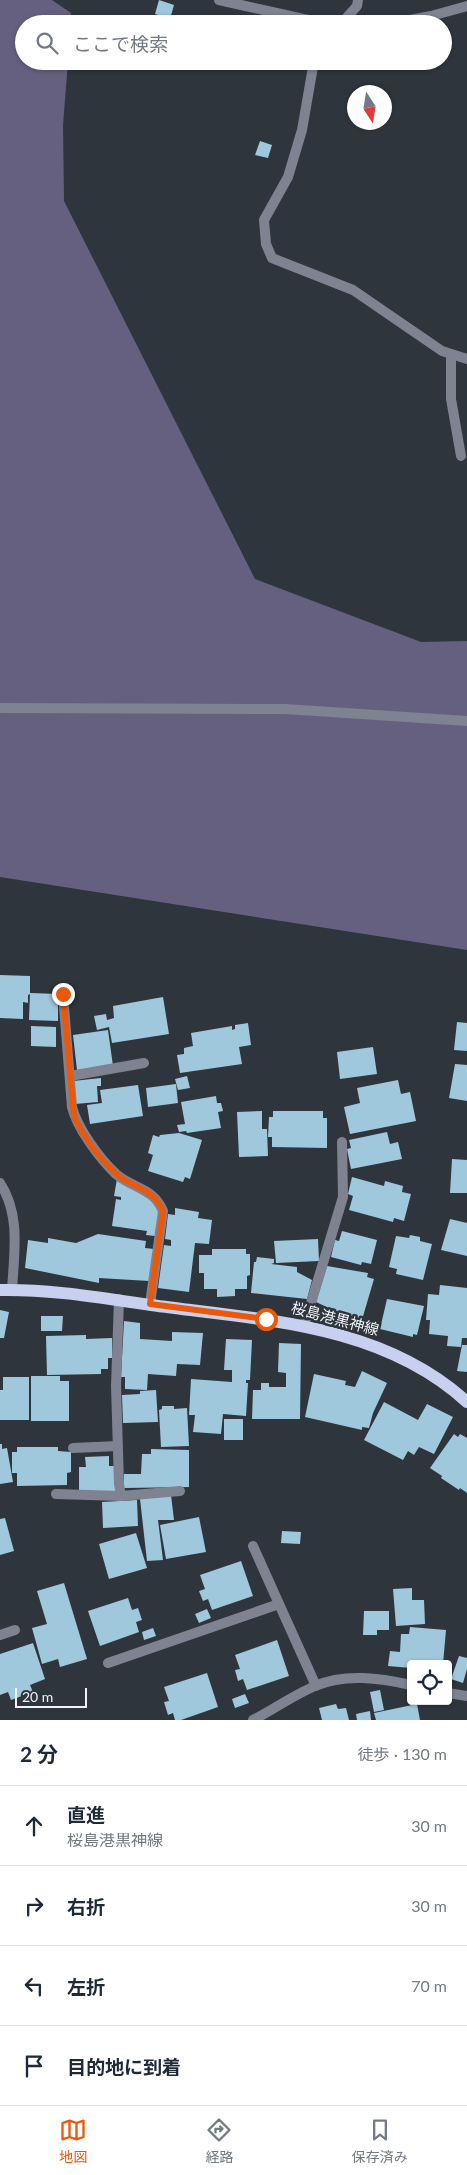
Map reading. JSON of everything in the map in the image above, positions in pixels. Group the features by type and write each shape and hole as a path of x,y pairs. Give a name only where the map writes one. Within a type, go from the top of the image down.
{"main road":[{"name":"桜島港黒神線","path":"6,1290 119,1300 266,1319 304,1326 374,1345 417,1365 455,1391 467,1402"}],"street":[{"path":"219,0 286,15"},
{"path":"350,15 357,6 358,0"},
{"path":"435,15 467,6"},
{"path":"312,70 302,130 288,177 264,220 266,244 272,258 353,290 442,351 467,359"},
{"path":"451,354 451,399 461,456"},
{"path":"0,708 285,709 467,721"},
{"path":"63,994 72,1107 81,1131 116,1174 158,1199 163,1211 150,1304"},
{"path":"70,1076 144,1063"},
{"path":"304,1326 343,1197 342,1142"},
{"path":"0,1183 14,1218 15,1247 6,1290"},
{"path":"119,1300 116,1386 121,1496"},
{"path":"73,1448 118,1446"},
{"path":"56,1494 121,1496 180,1491"},
{"path":"254,1546 316,1686"},
{"path":"108,1663 279,1604"},
{"path":"0,1635 15,1630"},
{"path":"253,1720 316,1686 350,1677 387,1680 407,1684"},
{"path":"452,1693 467,1696"}],"shaded area":[{"path":"0,0 52,0 71,13 71,15 15,15 15,70 67,70 63,125 64,201 255,579 421,642 467,641 467,950 0,877"}],"building":[{"path":"159,0 174,5 171,15 155,14"},
{"path":"260,141 272,145 268,158 255,155"},
{"path":"0,975 30,976 30,994 28,995 28,1003 23,1002 23,1019 0,1018"},
{"path":"30,993 58,994 58,1021 29,1020"},
{"path":"163,997 169,1034 112,1043 109,1027 97,1030 94,1016 106,1014 107,1020 114,1018 113,1006"},
{"path":"457,1022 467,1023 467,1051 454,1050"},
{"path":"248,1023 251,1045 239,1047 242,1064 180,1073 177,1055 184,1054 184,1048 193,1046 191,1033 232,1026 232,1030 235,1029 235,1025"},
{"path":"31,1026 56,1027 56,1047 31,1046"},
{"path":"108,1030 113,1066 77,1070 73,1035"},
{"path":"373,1047 377,1074 340,1079 337,1052"},
{"path":"455,1064 467,1065 467,1101 449,1098"},
{"path":"187,1076 190,1088 178,1090 175,1079"},
{"path":"101,1078 101,1086 97,1086 98,1102 75,1104 73,1081"},
{"path":"398,1080 401,1094 410,1092 416,1121 350,1134 344,1107 360,1103 357,1088"},
{"path":"176,1084 178,1103 148,1107 146,1088"},
{"path":"138,1085 143,1116 90,1124 87,1105 102,1103 100,1090"},
{"path":"216,1096 217,1103 221,1103 223,1111 218,1112 221,1128 187,1133 186,1131 179,1132 177,1125 185,1124 181,1102"},
{"path":"262,1111 262,1129 267,1129 268,1156 239,1157 237,1112"},
{"path":"273,1111 323,1111 323,1118 327,1118 327,1148 272,1147 272,1137 268,1137 269,1117 273,1117"},
{"path":"387,1132 390,1144 398,1142 402,1159 351,1169 347,1149 351,1148 349,1140"},
{"path":"179,1133 202,1140 190,1179 185,1177 183,1182 148,1171 153,1155 148,1153 153,1135 159,1137 160,1135"},
{"path":"452,1159 467,1160 467,1193 450,1193"},
{"path":"352,1177 384,1186 385,1181 403,1186 402,1192 411,1194 404,1221 394,1218 393,1222 349,1210 353,1196 348,1194"},
{"path":"117,1179 157,1204 159,1211 155,1236 146,1235 147,1231 112,1226 116,1199 121,1200 121,1197 114,1196"},
{"path":"175,1208 199,1212 198,1218 212,1220 209,1244 195,1243 189,1292 158,1288 164,1245 171,1246 171,1240 165,1239 168,1214 175,1215"},
{"path":"450,1219 467,1223 467,1256 441,1250"},
{"path":"342,1231 377,1240 371,1264 362,1262 361,1265 331,1257 335,1240 339,1241"},
{"path":"98,1234 146,1241 145,1248 154,1249 149,1281 99,1278 99,1283 25,1268 28,1240 48,1243 48,1238 76,1243"},
{"path":"410,1235 420,1237 420,1241 432,1244 423,1280 396,1274 397,1269 389,1267 396,1236 409,1238"},
{"path":"318,1239 319,1261 276,1263 274,1241"},
{"path":"212,1249 246,1249 246,1254 250,1254 250,1275 247,1276 247,1289 235,1289 235,1296 217,1297 217,1289 204,1289 204,1273 199,1273 199,1255 212,1255"},
{"path":"257,1257 274,1259 274,1263 271,1264 297,1267 297,1272 312,1280 307,1299 251,1293 254,1262 256,1262"},
{"path":"327,1266 368,1273 367,1277 374,1279 361,1323 316,1302"},
{"path":"440,1285 467,1288 467,1338 462,1338 461,1347 447,1346 448,1336 429,1334 430,1320 426,1320 428,1294 439,1295"},
{"path":"387,1299 424,1306 417,1335 413,1334 413,1337 380,1329"},
{"path":"0,1310 9,1312 4,1338 0,1338"},
{"path":"41,1316 63,1316 62,1331 41,1331"},
{"path":"124,1321 140,1323 140,1339 172,1341 172,1332 203,1333 200,1365 177,1364 176,1376 148,1374 147,1390 125,1389 125,1377 121,1377"},
{"path":"86,1335 86,1339 112,1338 112,1358 108,1358 108,1369 101,1369 101,1374 47,1375 46,1336"},
{"path":"226,1339 252,1340 250,1380 246,1380 246,1383 248,1383 246,1416 223,1414 221,1434 193,1432 195,1415 189,1415 191,1379 232,1382 232,1370 224,1370"},
{"path":"279,1343 301,1344 300,1419 252,1419 253,1390 261,1390 261,1383 269,1383 269,1387 286,1387 286,1373 278,1372"},
{"path":"462,1345 467,1345 467,1372 457,1371"},
{"path":"362,1371 387,1383 373,1413 369,1428 362,1427 362,1430 305,1417 314,1374 346,1381 345,1385 355,1387"},
{"path":"31,1376 60,1376 60,1381 69,1381 69,1421 31,1421"},
{"path":"3,1377 29,1377 29,1420 0,1420 0,1390 3,1390"},
{"path":"156,1390 158,1422 123,1423 122,1395 140,1394 140,1391"},
{"path":"384,1402 418,1420 427,1404 453,1417 434,1454 419,1447 414,1455 408,1451 403,1460 364,1440"},
{"path":"162,1406 174,1406 174,1409 187,1408 189,1446 161,1447 159,1410 162,1409"},
{"path":"224,1419 243,1419 243,1440 224,1440"},
{"path":"454,1434 458,1437 460,1434 467,1438 467,1493 441,1478 442,1476 430,1468"},
{"path":"0,1444 2,1444 2,1449 7,1448 13,1482 0,1484"},
{"path":"17,1447 58,1447 58,1451 71,1452 71,1472 67,1473 67,1485 17,1486 17,1473 12,1473 12,1452 17,1452"},
{"path":"151,1449 189,1450 189,1487 124,1488 124,1474 141,1474 142,1454 151,1454"},
{"path":"109,1456 109,1466 116,1466 116,1491 79,1492 79,1467 86,1467 85,1457"},
{"path":"171,1495 174,1520 158,1520 163,1560 147,1561 140,1499"},
{"path":"137,1500 138,1526 103,1528 102,1502"},
{"path":"199,1517 206,1552 166,1559 160,1525"},
{"path":"5,1518 14,1551 0,1555 0,1519"},
{"path":"282,1531 301,1532 300,1544 281,1543"},
{"path":"136,1533 147,1568 109,1579 99,1544"},
{"path":"241,1561 253,1596 212,1610 208,1599 203,1601 199,1591 205,1589 200,1575"},
{"path":"64,1583 87,1659 60,1667 58,1659 42,1664 32,1628 47,1624 37,1591"},
{"path":"412,1588 412,1600 424,1600 425,1624 396,1626 393,1589"},
{"path":"128,1598 132,1610 138,1608 142,1620 136,1622 139,1632 100,1646 88,1611"},
{"path":"207,1609 211,1618 199,1623 195,1614"},
{"path":"364,1611 389,1611 389,1630 377,1630 377,1635 363,1635"},
{"path":"410,1627 446,1630 443,1660 407,1660 407,1668 388,1666 390,1651 400,1652 401,1634 409,1634"},
{"path":"153,1628 156,1636 144,1640 142,1632"},
{"path":"277,1640 289,1676 247,1690 243,1679 238,1681 235,1670 240,1669 235,1655"},
{"path":"33,1643 45,1679 30,1685 33,1692 11,1700 8,1692 0,1695 0,1654"},
{"path":"459,1656 467,1658 467,1669 463,1683 452,1679"},
{"path":"207,1673 218,1707 181,1720 175,1720 173,1713 168,1715 164,1702 169,1701 164,1687"},
{"path":"380,1690 384,1710 374,1712 370,1692"},
{"path":"245,1694 249,1703 235,1708 232,1699"},
{"path":"336,1704 338,1709 346,1708 349,1720 322,1720 319,1708"},
{"path":"417,1705 420,1720 376,1720 374,1713"},
{"path":"370,1711 371,1720 357,1720 356,1714"}],"route":[{"path":"63,994 74,1117 81,1131 116,1174 158,1199 163,1211 150,1304 266,1319"}]}
